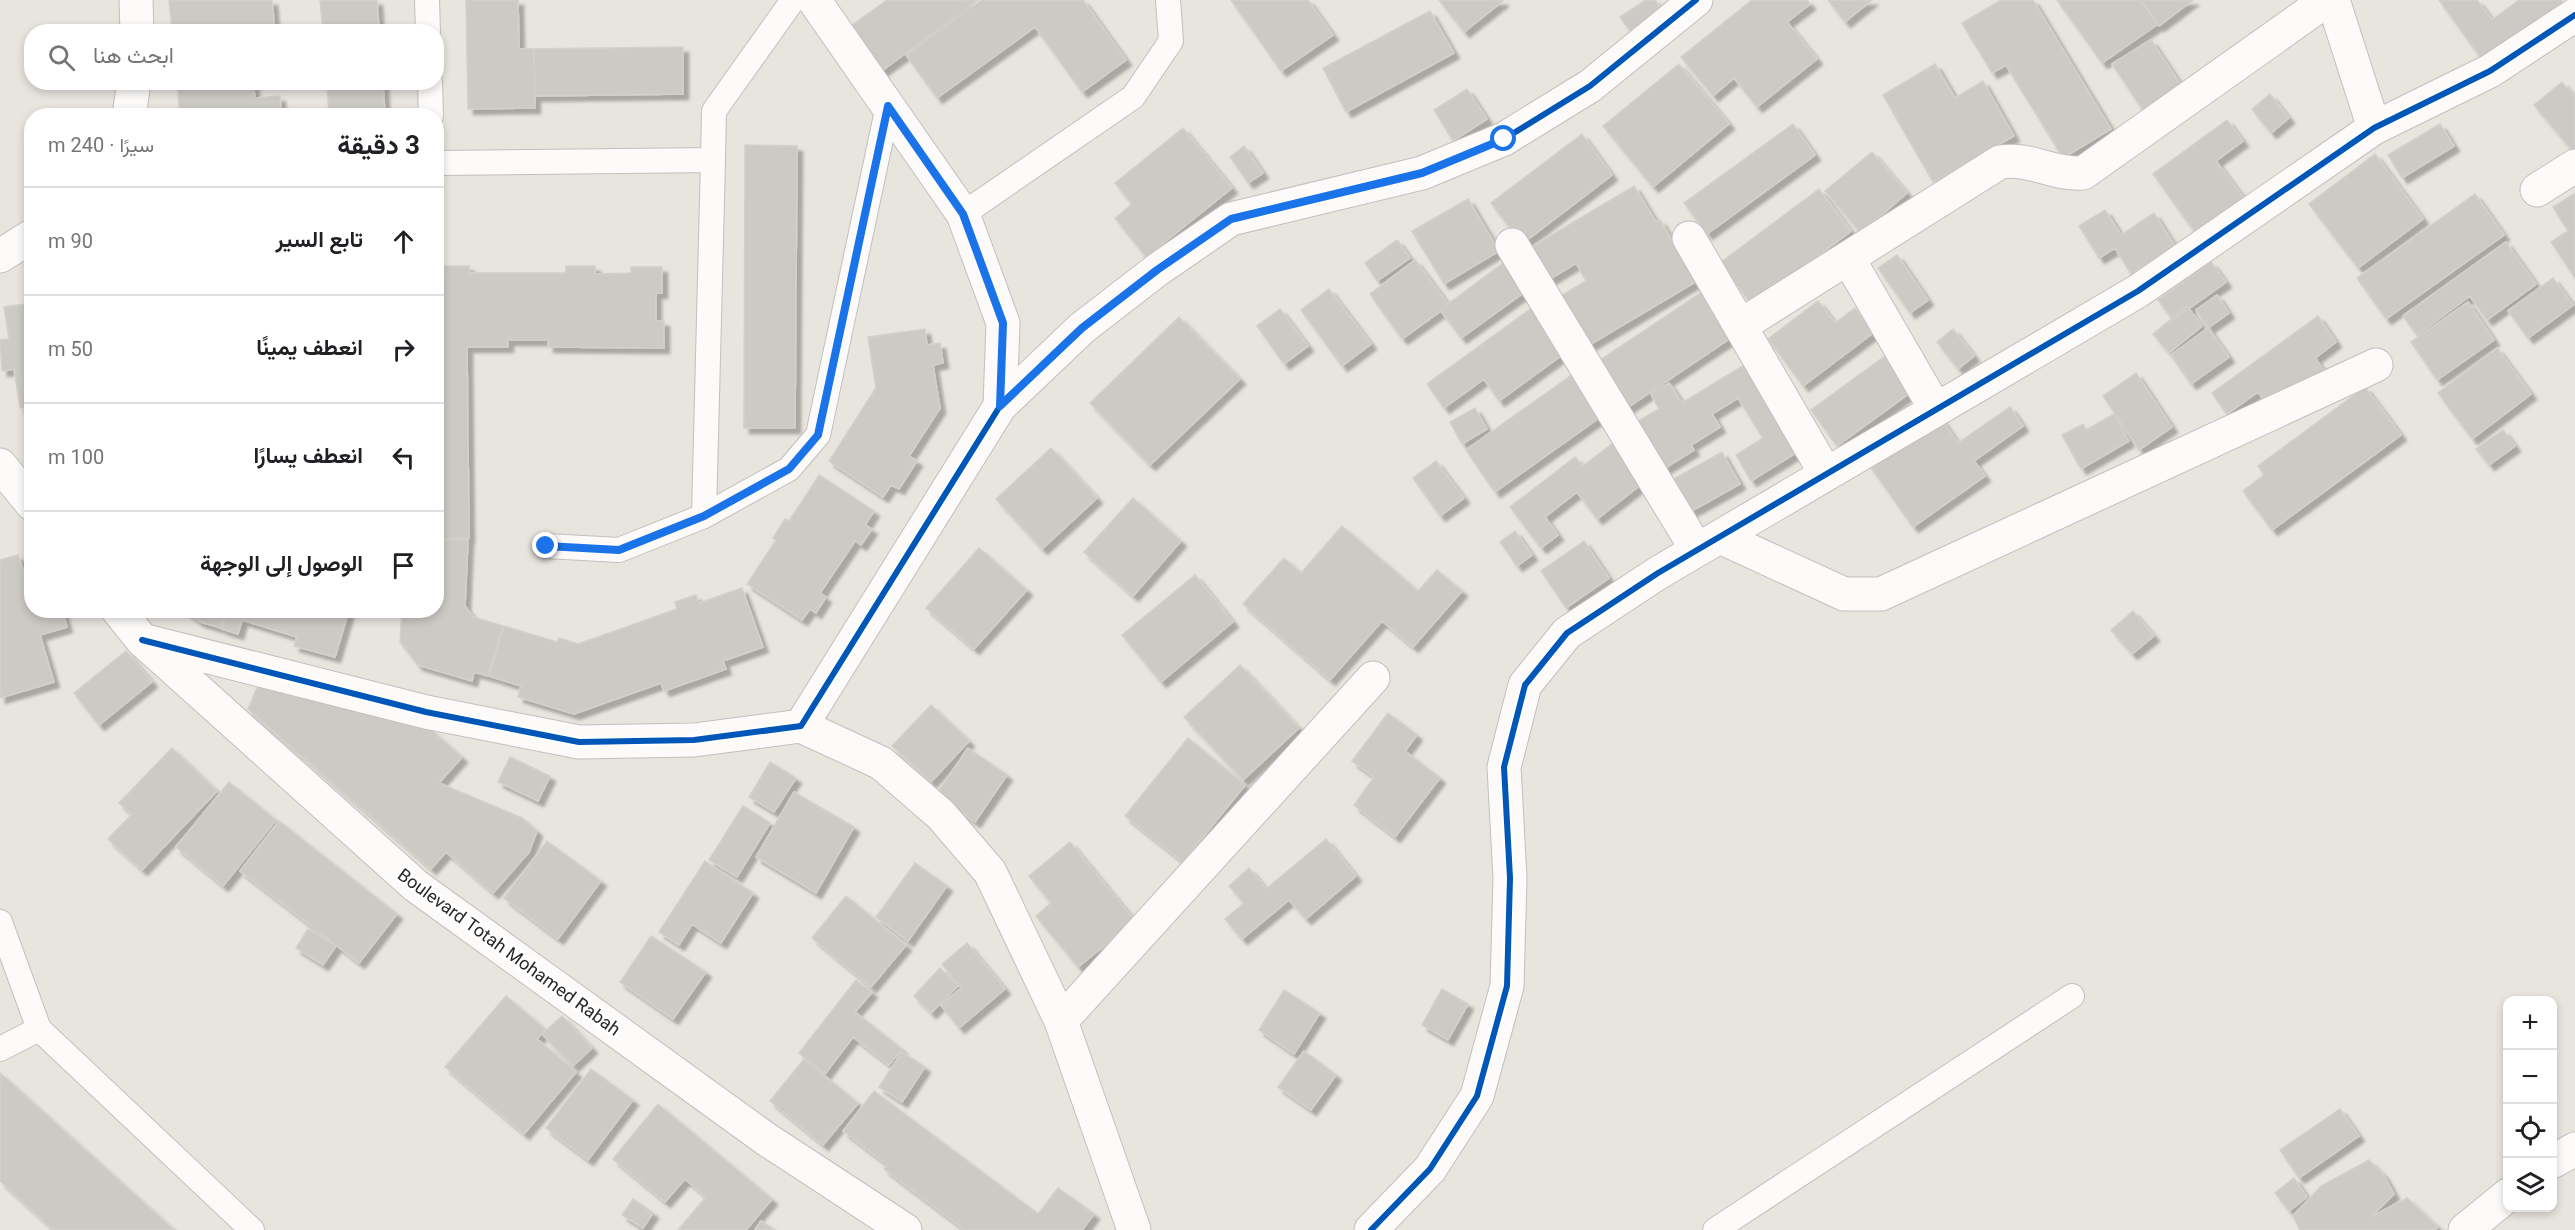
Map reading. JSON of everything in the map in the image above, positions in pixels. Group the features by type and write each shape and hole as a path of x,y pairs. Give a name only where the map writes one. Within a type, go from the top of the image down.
{"street":[{"path":"136,0 137,24"},
{"path":"814,0 963,214 1003,323 1000,406"},
{"path":"801,726 1000,406 1082,328 1157,270 1231,219 1422,173 1504,139 1590,86 1696,0"},
{"path":"1740,326 2000,162 2017,159 2067,174 2083,173 2327,0"},
{"path":"2333,0 2374,128"},
{"path":"1371,1230 1430,1169 1476,1096 1507,986 1510,878 1504,767 1525,685 1567,633 1709,544 2138,291 2374,128 2490,71 2575,15"},
{"path":"130,108 133,90"},
{"path":"2537,190 2575,166"},
{"path":"1689,237 1826,474"},
{"path":"0,256 24,241"},
{"path":"1512,245 1709,544 1844,594 1881,594 2376,365"},
{"path":"1848,258 1936,410"},
{"path":"0,465 24,494"},
{"name":"Boulevard Totah Mohamed Rabah","path":"124,618 142,640 416,886 766,1139 905,1230"},
{"path":"142,640 426,712 579,742 694,740 801,726 881,763 941,815 990,872 1061,1021 1134,1230"},
{"path":"1061,1021 1373,678"},
{"path":"2557,1160 2575,1149"},
{"path":"2465,1230 2503,1199"}],"lane":[{"path":"427,0 428,24"},
{"path":"704,516 714,111 793,0"},
{"path":"963,214 1133,97 1171,41 1168,0"},
{"path":"430,90 431,108"},
{"path":"546,546 619,550 704,516 789,469 818,435 888,106"},
{"path":"444,164 713,160"},
{"path":"0,922 39,1029 252,1230"},
{"path":"1715,1230 2072,996"},
{"path":"0,1049 39,1029"}],"building":[{"path":"169,0 272,0 274,24 171,24"},
{"path":"320,0 377,0 379,24 322,24"},
{"path":"466,0 518,0 519,49 683,47 683,94 534,96 535,108 468,109"},
{"path":"466,0 518,0 519,49 534,49 535,108 468,109"},
{"path":"887,0 978,0 876,75 844,31"},
{"path":"982,0 1083,0 1126,60 1082,92 1035,27 937,98 906,55"},
{"path":"1231,0 1308,0 1333,35 1281,71"},
{"path":"1439,0 1502,0 1503,1 1464,32"},
{"path":"1646,0 1655,0 1661,9 1630,31 1620,17"},
{"path":"1752,0 1807,0 1810,4 1787,22 1817,59 1757,107 1734,78 1713,96 1681,57"},
{"path":"1828,0 1872,0 1845,22"},
{"path":"2001,0 2033,0 2111,129 2063,158 2006,65 1992,73 1962,23"},
{"path":"2057,0 2141,0 2158,24 2102,63"},
{"path":"2140,0 2193,0 2159,26"},
{"path":"2439,0 2477,0 2492,20 2519,0 2561,0 2563,3 2483,61"},
{"path":"1430,11 1454,53 1346,112 1323,68"},
{"path":"2151,40 2183,88 2144,112 2112,64"},
{"path":"1679,64 1729,124 1653,187 1603,126"},
{"path":"1935,64 1955,98 1983,81 2014,136 1933,182 1883,95"},
{"path":"2562,82 2575,98 2575,154 2534,105"},
{"path":"1467,89 1487,119 1453,141 1434,110"},
{"path":"178,90 254,90 255,98 280,96 281,108 179,108"},
{"path":"327,90 383,90 385,108 329,108"},
{"path":"2270,94 2289,118 2271,133 2252,109"},
{"path":"2227,120 2243,141 2216,161 2249,205 2201,241 2153,174"},
{"path":"1793,124 1815,155 1707,234 1684,203"},
{"path":"2440,124 2454,146 2402,178 2388,155"},
{"path":"1183,128 1232,188 1146,257 1115,218 1132,204 1115,183"},
{"path":"1582,134 1612,175 1522,244 1491,203"},
{"path":"745,145 797,146 795,428 744,428"},
{"path":"1244,146 1263,173 1248,183 1230,157"},
{"path":"1872,152 1907,193 1861,233 1825,191"},
{"path":"2375,154 2423,219 2358,268 2309,204"},
{"path":"1634,186 1656,222 1660,220 1697,281 1586,347 1557,298 1586,281 1576,263 1547,281 1528,249"},
{"path":"1819,189 1851,231 1752,305 1720,263"},
{"path":"2575,193 2575,272 2572,274 2551,242 2568,231 2553,207"},
{"path":"2475,194 2504,235 2386,319 2357,278"},
{"path":"1468,199 1499,251 1444,284 1412,231"},
{"path":"2105,210 2121,235 2154,213 2175,246 2131,274 2115,248 2099,258 2079,226"},
{"path":"1397,240 1410,258 1377,281 1365,263"},
{"path":"2506,242 2536,284 2487,320 2470,296 2417,335 2403,316"},
{"path":"1897,255 1928,300 1910,313 1878,268"},
{"path":"1415,260 1448,304 1507,260 1529,289 1461,338 1441,311 1402,339 1370,294"},
{"path":"2211,262 2226,282 2173,320 2158,300"},
{"path":"444,266 469,266 469,273 566,273 566,266 595,266 595,274 631,273 631,267 662,267 662,293 656,293 656,321 664,321 664,348 548,347 548,340 508,340 508,347 467,347 469,538 444,539"},
{"path":"2553,278 2573,305 2528,338 2508,311"},
{"path":"1329,289 1371,344 1342,366 1301,310"},
{"path":"1705,290 1735,335 1627,408 1597,362"},
{"path":"2217,295 2229,313 2208,328 2196,310"},
{"path":"1818,301 1835,323 1855,308 1873,333 1803,386 1768,339"},
{"path":"2468,302 2494,340 2437,380 2411,342"},
{"path":"24,304 24,407 20,408 14,369 2,371 0,340 9,339 4,307"},
{"path":"2187,306 2202,326 2169,353 2153,334"},
{"path":"1533,307 1566,352 1499,401 1484,379 1444,408 1427,384"},
{"path":"1280,309 1308,346 1284,364 1257,326"},
{"path":"2318,316 2336,342 2315,358 2325,372 2272,411 2258,392 2227,414 2212,393"},
{"path":"1179,317 1240,379 1150,465 1090,403"},
{"path":"2208,328 2229,357 2191,384 2171,355"},
{"path":"925,329 927,345 940,343 943,363 933,365 940,408 909,456 917,461 899,489 891,485 883,497 829,461 876,388 868,337"},
{"path":"1953,329 1974,356 1958,369 1937,342"},
{"path":"2497,348 2531,394 2472,439 2438,393"},
{"path":"1885,356 1911,392 1837,446 1811,410"},
{"path":"1749,362 1802,449 1751,481 1736,455 1763,438 1738,398 1712,414 1720,427 1691,445 1694,450 1662,470 1633,424 1659,409 1651,394 1669,383 1682,403"},
{"path":"2136,373 2172,427 2139,450 2103,396"},
{"path":"1573,374 1603,415 1495,492 1466,450"},
{"path":"2365,387 2401,435 2272,530 2243,491 2264,475 2258,466"},
{"path":"2010,407 2023,426 1974,461 1985,476 1913,527 1869,465 1939,416 1958,443"},
{"path":"1475,408 1487,429 1462,444 1450,422"},
{"path":"2114,414 2129,441 2081,469 2062,435 2083,424 2086,430"},
{"path":"2503,430 2515,446 2489,465 2476,449"},
{"path":"1613,443 1643,483 1597,519 1577,492 1545,517 1558,535 1541,548 1510,507 1575,457 1583,466"},
{"path":"1051,448 1097,498 1042,549 996,499"},
{"path":"1722,452 1740,484 1688,513 1670,481"},
{"path":"1436,461 1464,498 1440,516 1413,478"},
{"path":"819,475 874,511 865,525 872,529 861,545 855,541 820,593 826,597 816,613 810,609 802,620 747,584 776,540 773,538 785,519 789,521"},
{"path":"1133,498 1181,541 1133,596 1084,552"},
{"path":"1342,526 1418,591 1437,570 1462,591 1413,647 1382,621 1330,680 1243,604 1284,558 1301,573"},
{"path":"1515,531 1532,555 1517,566 1500,542"},
{"path":"468,539 465,606 473,617 503,626 488,676 474,672 472,681 418,665 400,642 402,618 444,618 444,540"},
{"path":"1584,541 1609,578 1566,608 1541,571"},
{"path":"979,548 1027,590 974,649 926,608"},
{"path":"18,555 24,573 24,618 64,618 67,627 40,635 54,682 0,698 0,560"},
{"path":"1195,575 1233,622 1161,682 1122,635"},
{"path":"742,588 763,647 723,661 726,669 664,691 661,683 574,714 518,697 521,686 489,676 504,626 557,642 559,638 578,644 677,609 675,602 696,595 699,603"},
{"path":"2133,611 2154,636 2132,654 2111,630"},
{"path":"194,618 224,618 221,628"},
{"path":"225,618 347,618 335,657 294,646 297,637 242,620 238,634 222,629"},
{"path":"126,651 152,682 99,725 74,693"},
{"path":"1240,665 1299,728 1243,780 1184,717"},
{"path":"266,677 431,730 462,757 439,783 522,818 537,831 529,852 493,893 446,852 431,869 248,709 256,690"},
{"path":"931,705 969,741 931,782 892,746"},
{"path":"1388,713 1417,735 1405,751 1440,778 1395,837 1354,805 1374,777 1352,761"},
{"path":"1188,738 1245,785 1183,862 1125,816"},
{"path":"172,748 217,791 142,870 108,839 132,814 119,803"},
{"path":"968,748 1007,775 975,822 936,795"},
{"path":"510,757 550,776 538,801 498,782"},
{"path":"770,762 796,778 774,812 749,797"},
{"path":"229,782 276,820 223,886 176,847"},
{"path":"794,792 854,827 816,893 756,857"},
{"path":"743,806 770,823 737,877 709,860"},
{"path":"279,821 397,914 359,963 240,871"},
{"path":"1326,839 1356,876 1306,919 1289,900 1242,939 1225,919 1244,903 1229,886 1249,868 1266,889"},
{"path":"547,841 601,881 558,939 504,898"},
{"path":"1070,842 1135,921 1078,967 1036,916 1051,903 1029,876"},
{"path":"705,861 753,893 721,943 692,924 679,945 659,932"},
{"path":"915,863 947,886 908,941 876,917"},
{"path":"846,896 906,945 871,987 812,938"},
{"path":"308,929 336,946 323,965 296,948"},
{"path":"651,936 706,972 673,1019 620,982"},
{"path":"967,943 1005,989 959,1028 941,1005 961,988 942,964"},
{"path":"940,968 958,986 931,1013 914,996"},
{"path":"856,980 872,992 855,1012 902,1049 889,1065 853,1037 825,1074 799,1053"},
{"path":"1442,989 1468,1004 1448,1040 1422,1025"},
{"path":"1284,990 1320,1013 1294,1054 1259,1030"},
{"path":"506,996 545,1029 537,1039 576,1072 524,1134 445,1067"},
{"path":"562,1016 592,1048 573,1066 542,1034"},
{"path":"1304,1051 1336,1075 1311,1110 1278,1087"},
{"path":"902,1052 925,1067 902,1102 879,1087"},
{"path":"804,1059 858,1103 823,1145 770,1101"},
{"path":"591,1069 633,1100 588,1160 546,1128"},
{"path":"0,1073 174,1230 54,1230 0,1181"},
{"path":"874,1091 1038,1214 1058,1188 1094,1214 1082,1230 965,1230 884,1169 888,1165 843,1131"},
{"path":"658,1104 772,1199 746,1230 678,1230 706,1197 685,1179 665,1202 613,1159"},
{"path":"2340,1109 2359,1136 2299,1178 2280,1150"},
{"path":"2369,1160 2383,1174 2394,1194 2371,1217 2407,1198 2438,1227 2434,1230 2300,1230 2293,1216 2321,1186"},
{"path":"2294,1178 2307,1197 2289,1211 2275,1193"},
{"path":"633,1199 653,1213 643,1228 622,1215"},
{"path":"761,1221 775,1230 755,1230"}],"cycle path":[{"path":"142,640 426,712 579,742 694,740 801,726 1000,406 1082,328 1157,270 1231,219 1422,173 1504,139 1590,86 1696,0"},
{"path":"1371,1230 1430,1169 1477,1096 1507,986 1510,878 1504,767 1525,685 1567,633 1658,573 2138,291 2374,128 2490,71 2575,15"}],"route":[{"path":"546,546 619,550 704,516 789,469 818,435 888,106 963,214 1003,323 1000,406 1082,328 1157,270 1231,219 1422,173 1504,139"}]}
